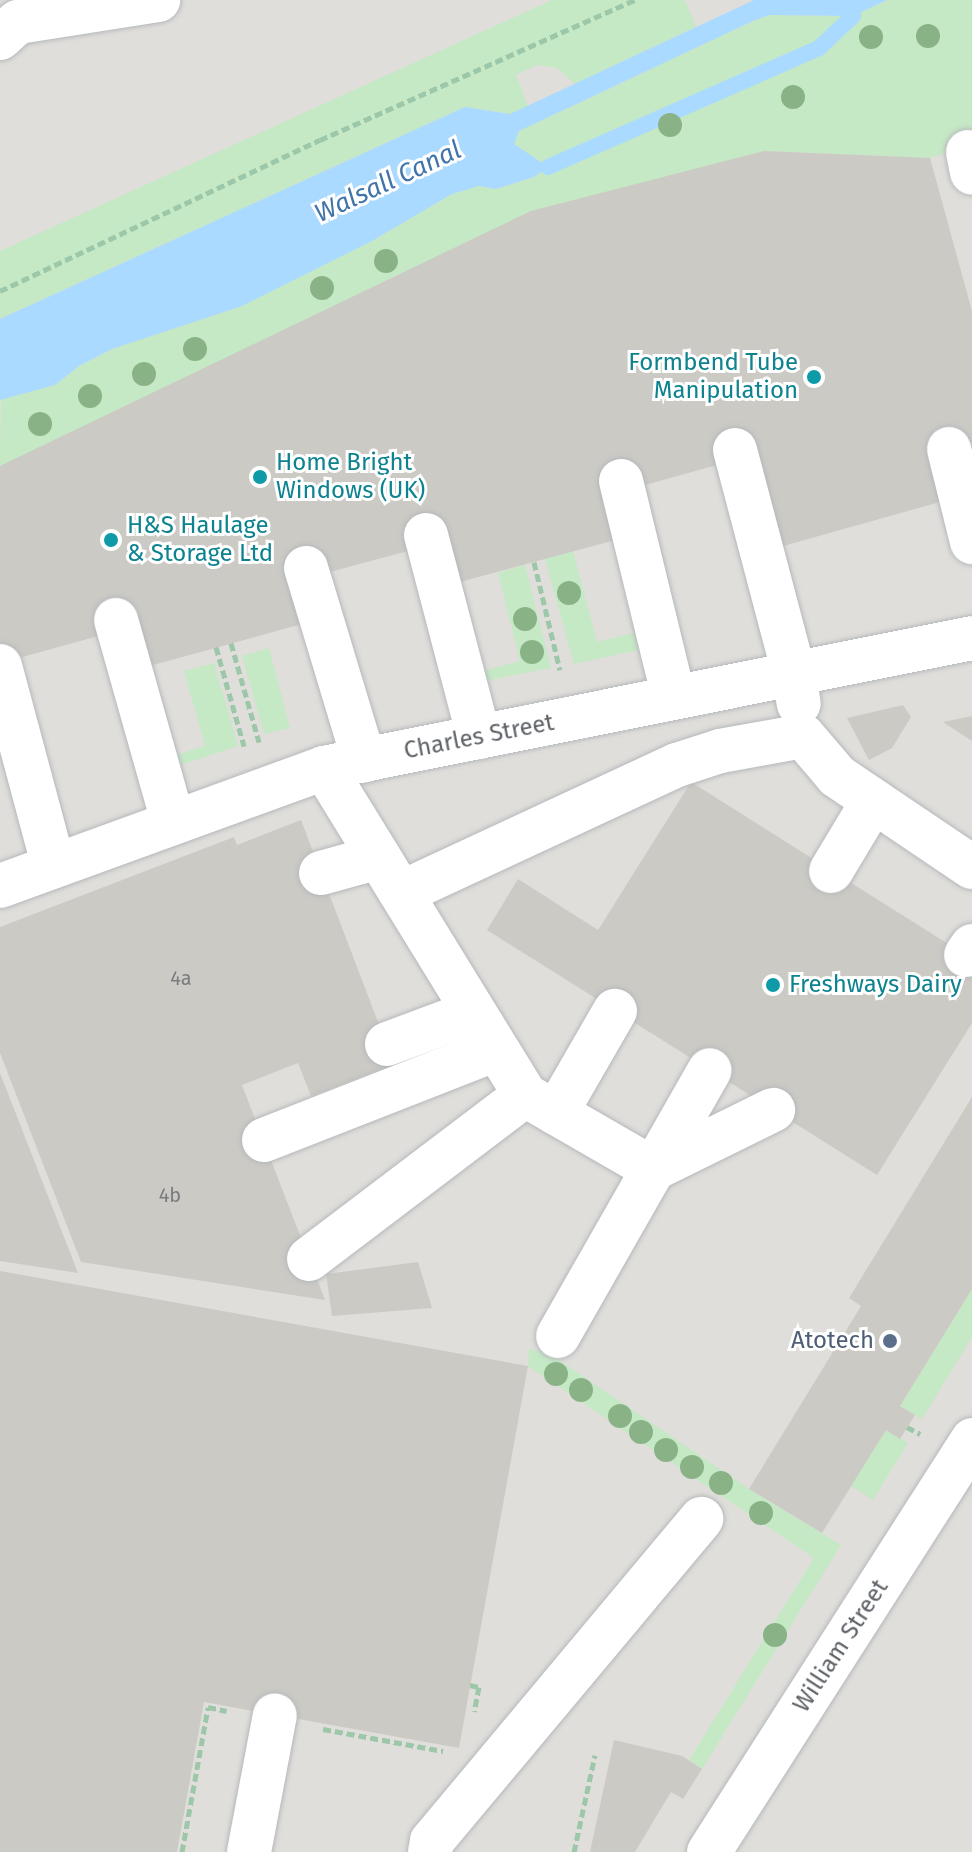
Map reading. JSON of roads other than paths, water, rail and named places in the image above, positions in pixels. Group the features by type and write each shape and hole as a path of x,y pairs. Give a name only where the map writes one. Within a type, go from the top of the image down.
{"street":[{"path":"11,20 158,0"},
{"path":"949,449 972,542"},
{"path":"735,450 794,674 803,736 837,776 972,867"},
{"path":"621,481 674,698"},
{"path":"426,535 479,737"},
{"path":"306,568 344,764 390,875 496,1049 540,1104 653,1169"},
{"path":"116,620 173,822"},
{"name":"Charles Street","path":"0,886 53,864 344,764 972,638"},
{"path":"0,666 53,864"},
{"path":"321,873 390,875 677,765 720,751 803,736"},
{"path":"831,871 873,801"},
{"path":"309,1259 352,1250 540,1104 615,1011"},
{"path":"387,1044 473,1012"},
{"path":"264,1140 496,1049"},
{"path":"558,1336 710,1070"},
{"path":"653,1169 773,1110"},
{"name":"William Street","path":"709,1852 972,1440"},
{"path":"430,1852 432,1841 701,1519"},
{"path":"249,1852 254,1713"}],"water":[{"name":"Walsall Canal","path":"754,0 887,0 853,16 769,15 753,21 519,131 514,144 548,167 534,177 496,189 479,186 452,194 372,241 242,306 112,349 79,366 55,385 0,400 0,319 465,107 510,114"}],"waterway":[{"path":"548,167 819,48 853,16"}],"place":[{"name":"Formbend Tube Manipulation","path":"814,377"},
{"name":"Home Bright Windows (UK)","path":"260,477"},
{"name":"H&S Haulage & Storage Ltd","path":"111,540"},
{"name":"Freshways Dairy","path":"773,985"},
{"name":"Atotech","path":"890,1341"}]}
